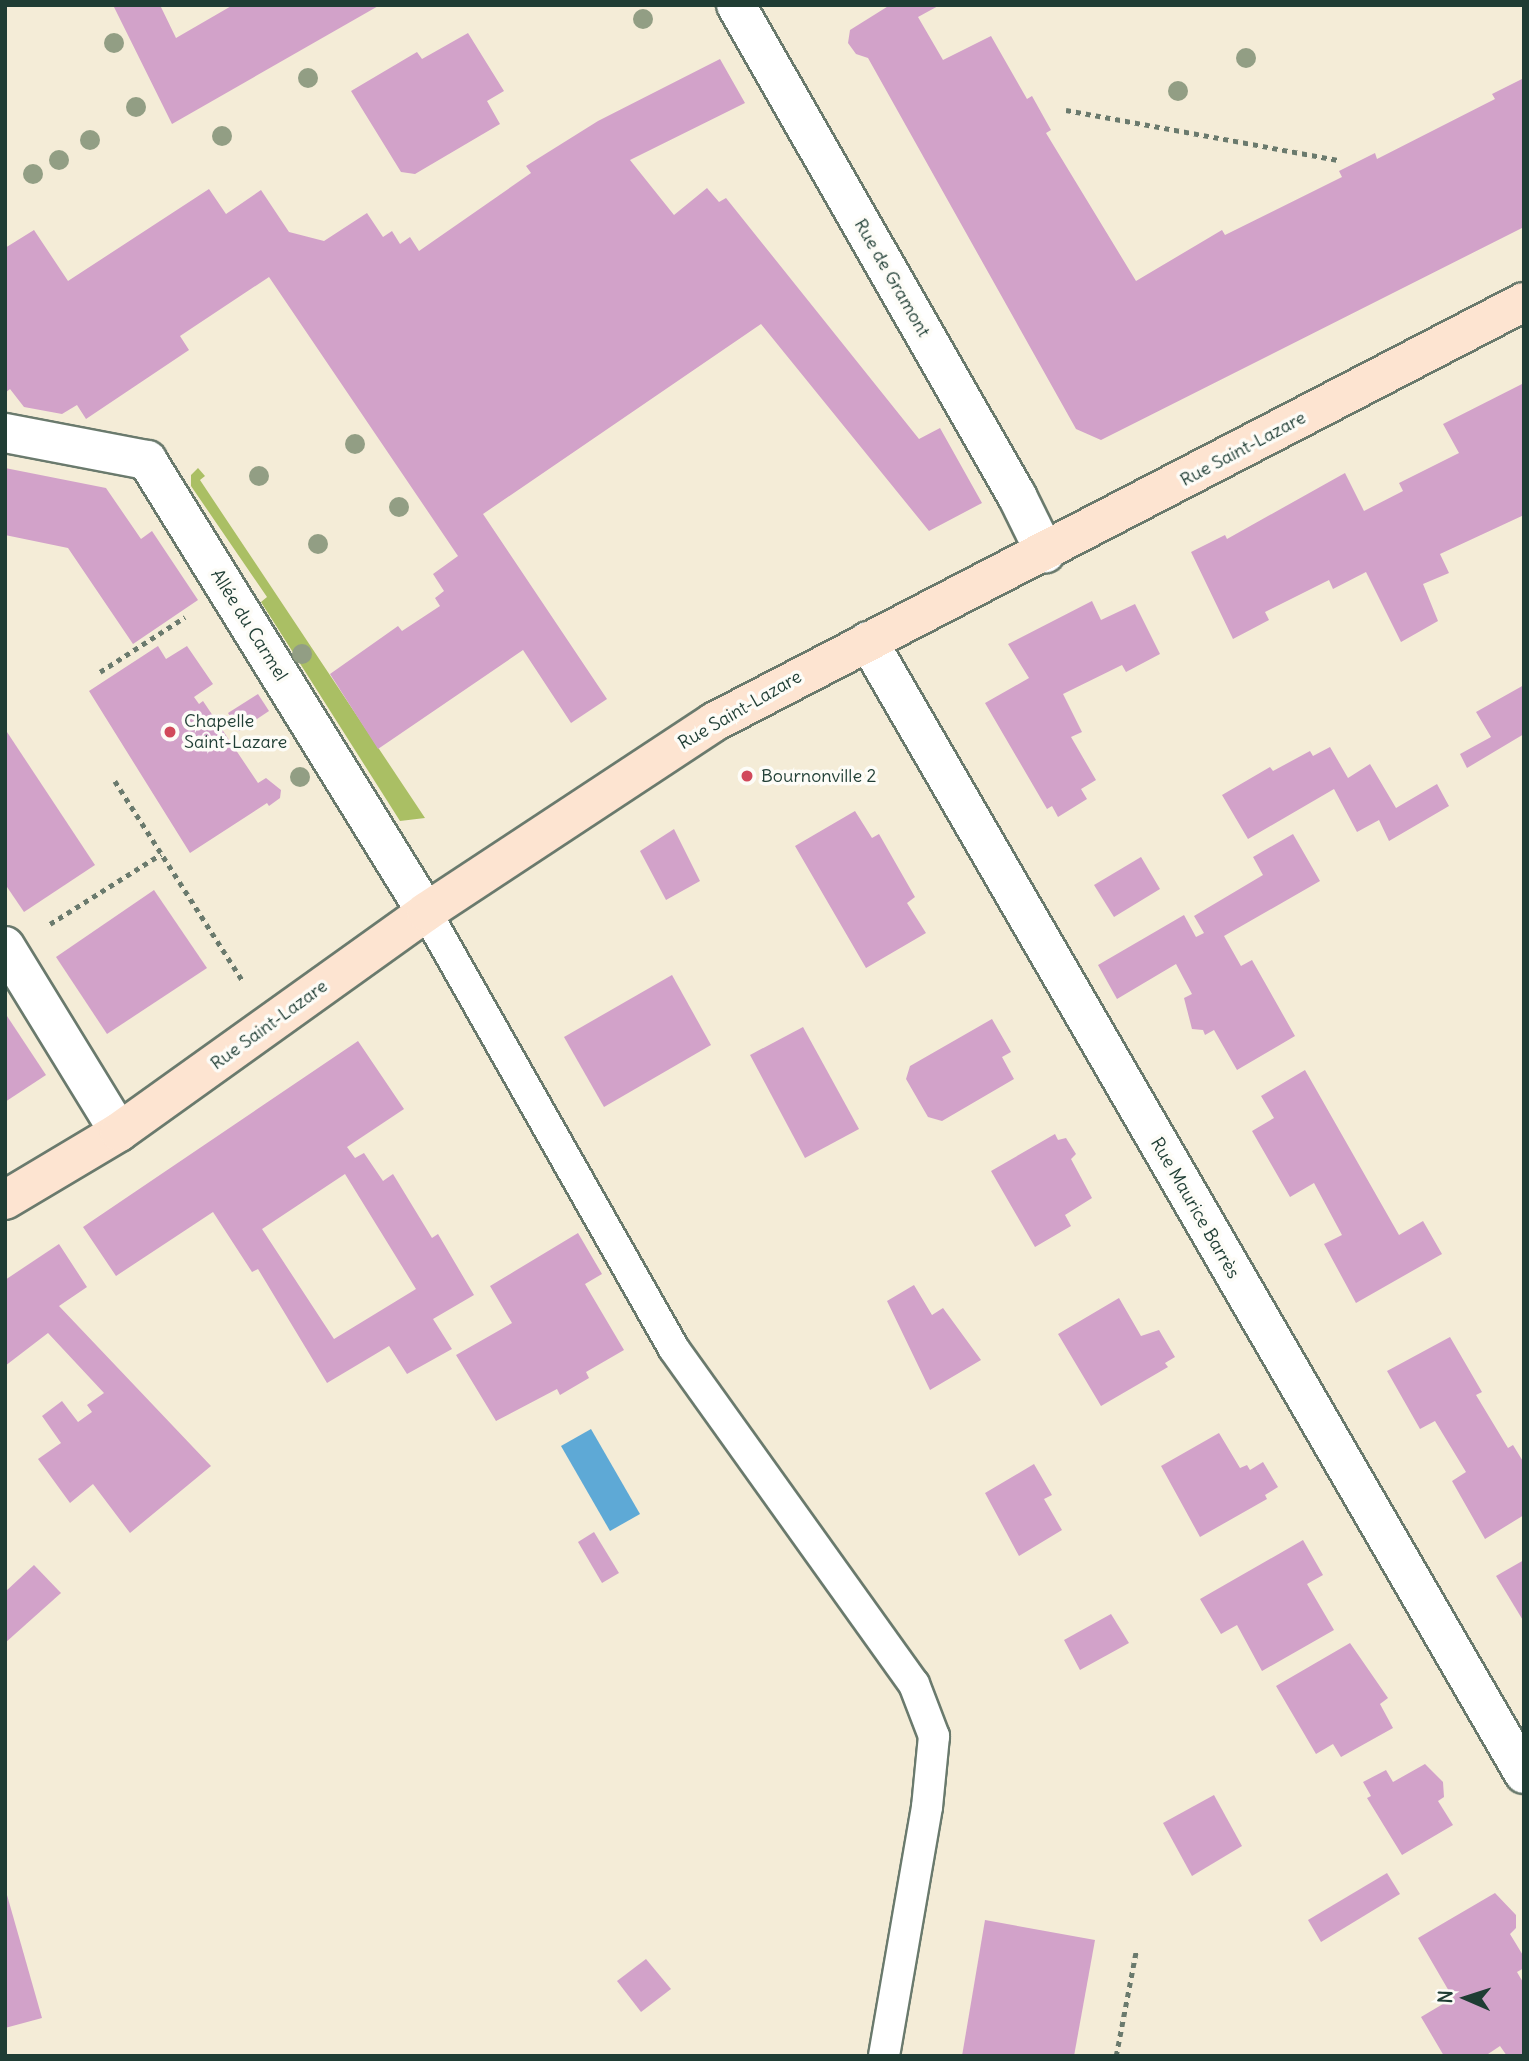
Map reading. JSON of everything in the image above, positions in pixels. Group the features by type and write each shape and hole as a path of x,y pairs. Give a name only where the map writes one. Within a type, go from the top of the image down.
{"main road":[{"name":"Rue Saint-Lazare","path":"5,1200 118,1132 426,912 714,722 868,641 1045,553 1524,302"}],"street":[{"name":"Rue de Gramont","path":"736,5 1017,496 1045,553"},
{"name":"Allée du Carmel","path":"5,433 147,460 426,912"},
{"name":"Rue Maurice Barrès","path":"868,641 1524,1774"},
{"path":"7,949 118,1132"}],"lane":[{"path":"426,912 674,1349 914,1684 934,1736 928,1807 884,2056"}],"path":[{"path":"1066,110 1339,160"},
{"path":"100,672 155,635"},
{"path":"115,781 271,1023"},
{"path":"7,949 161,854"},
{"path":"1116,2056 1136,1951"}],"green space":[{"path":"198,468 205,476 200,480 425,818 400,821 261,602 267,597 191,486 191,475"}],"water":[{"path":"591,1429 640,1514 610,1531 561,1446"}],"building":[{"path":"113,5 160,5 176,38 233,5 380,5 172,124"},
{"path":"890,5 940,5 918,17 943,60 991,36 1027,99 1032,96 1051,130 1046,133 1136,281 1222,230 1225,235 1342,177 1339,171 1375,153 1377,159 1495,99 1492,94 1524,78 1524,227 1101,440 1076,429 868,58 856,54 848,43 850,30"},
{"path":"468,33 504,91 487,101 500,124 415,174 401,172 351,91 417,52 422,59"},
{"path":"720,59 745,103 630,160 674,215 707,188 719,202 726,198 919,439 940,428 982,503 929,531 761,324 483,514 607,699 571,723 523,650 378,749 330,674 398,626 402,631 440,606 435,598 444,591 433,574 458,556 269,277 180,336 189,350 86,419 77,405 62,414 24,407 10,389 5,393 5,248 34,230 68,281 209,189 226,214 261,190 289,232 324,241 367,213 383,237 392,231 400,244 410,237 419,251 531,173 526,166 598,121"},
{"path":"1524,383 1524,515 1440,554 1449,573 1423,584 1438,621 1401,642 1366,572 1333,589 1329,580 1265,612 1269,620 1233,639 1191,552 1225,535 1227,539 1345,473 1364,511 1403,491 1399,483 1459,453 1443,424"},
{"path":"5,468 106,488 141,539 152,531 198,600 133,644 68,548 5,535"},
{"path":"1092,601 1101,620 1135,604 1160,654 1126,672 1122,665 1063,694 1082,732 1071,737 1096,780 1081,789 1087,799 1058,817 1052,806 1047,809 985,703 1029,678 1008,644"},
{"name":"Chapelle Saint-Lazare","path":"158,646 166,659 187,646 213,684 194,697 199,704 203,701 258,783 266,778 281,790 280,798 269,806 267,803 190,853 89,691"},
{"path":"1524,685 1524,734 1467,768 1460,754 1491,737 1476,712"},
{"path":"258,694 269,711 239,731 228,713"},
{"path":"5,729 95,865 24,912 5,884"},
{"path":"1330,747 1348,778 1370,764 1396,808 1437,784 1449,806 1389,841 1379,820 1357,832 1334,789 1248,839 1222,795 1270,767 1273,771 1310,751 1313,756"},
{"path":"855,811 872,838 879,834 915,897 907,903 926,933 866,968 795,846"},
{"path":"674,829 700,881 666,900 640,851"},
{"path":"1293,834 1320,881 1224,936 1241,966 1252,960 1295,1036 1237,1070 1214,1030 1205,1035 1203,1030 1192,1029 1184,998 1192,994 1176,964 1117,999 1098,965 1184,915 1196,937 1204,933 1194,916 1263,875 1253,857"},
{"path":"1141,857 1160,889 1114,917 1094,885"},
{"path":"154,890 207,968 107,1034 56,957"},
{"path":"672,975 711,1045 604,1107 564,1037"},
{"path":"5,1013 46,1075 5,1102"},
{"path":"992,1019 1011,1052 1002,1057 1014,1079 942,1121 928,1117 906,1079 910,1066"},
{"path":"803,1027 859,1129 805,1158 750,1055"},
{"path":"358,1041 404,1109 347,1147 355,1158 364,1153 383,1181 393,1174 432,1238 438,1234 474,1295 433,1319 452,1349 407,1374 389,1346 327,1383 258,1269 252,1272 213,1212 116,1276 83,1227","holes":["345,1174 416,1289 334,1339 262,1229"]},
{"path":"1305,1070 1399,1235 1423,1221 1442,1254 1356,1303 1324,1244 1342,1235 1314,1183 1290,1197 1252,1131 1274,1118 1261,1096"},
{"path":"1055,1134 1058,1140 1066,1138 1076,1154 1071,1159 1092,1198 1065,1215 1071,1226 1035,1247 991,1171"},
{"path":"578,1233 602,1274 585,1284 624,1350 586,1372 589,1378 560,1395 557,1389 496,1421 456,1355 512,1323 490,1286"},
{"path":"59,1244 87,1287 59,1306 211,1466 130,1533 93,1484 70,1503 38,1459 61,1443 42,1416 62,1401 78,1422 92,1412 87,1405 104,1393 48,1333 5,1366 5,1280"},
{"path":"914,1285 932,1315 943,1308 981,1360 930,1390 887,1301"},
{"path":"1119,1298 1141,1336 1159,1330 1175,1357 1165,1363 1168,1367 1101,1406 1058,1334"},
{"path":"1450,1337 1482,1392 1476,1395 1508,1448 1513,1445 1524,1463 1524,1515 1485,1539 1452,1481 1466,1472 1435,1421 1420,1429 1387,1371"},
{"path":"1219,1433 1240,1468 1247,1465 1250,1470 1263,1462 1278,1487 1265,1495 1267,1499 1200,1537 1161,1466"},
{"path":"1034,1464 1052,1495 1044,1499 1062,1530 1019,1556 985,1493"},
{"path":"594,1532 619,1573 602,1583 578,1542"},
{"path":"1303,1540 1323,1575 1307,1584 1334,1630 1262,1671 1237,1625 1221,1634 1200,1599"},
{"path":"1524,1560 1524,1622 1496,1576"},
{"path":"34,1565 61,1593 5,1643 5,1592"},
{"path":"1111,1614 1129,1643 1080,1670 1064,1640"},
{"path":"1350,1643 1388,1698 1380,1704 1393,1728 1341,1757 1333,1744 1316,1754 1276,1686"},
{"path":"1425,1764 1443,1782 1444,1797 1438,1801 1453,1825 1402,1855 1367,1798 1371,1796 1363,1782 1386,1770 1393,1782"},
{"path":"1214,1795 1242,1846 1192,1876 1163,1823"},
{"path":"1387,1873 1400,1894 1321,1942 1308,1920"},
{"path":"5,1888 42,2018 5,2028"},
{"path":"1495,1893 1516,1915 1516,1928 1510,1934 1524,1957 1524,1968 1517,1972 1524,1984 1524,2056 1507,2056 1500,2046 1485,2056 1444,2056 1421,2017 1453,1998 1418,1938"},
{"path":"985,1920 1095,1940 1074,2056 962,2056"},
{"path":"646,1959 671,1989 641,2012 617,1981"}],"place":[{"name":"Chapelle Saint-Lazare","path":"170,732"},
{"name":"Bournonville 2","path":"747,776"}]}
